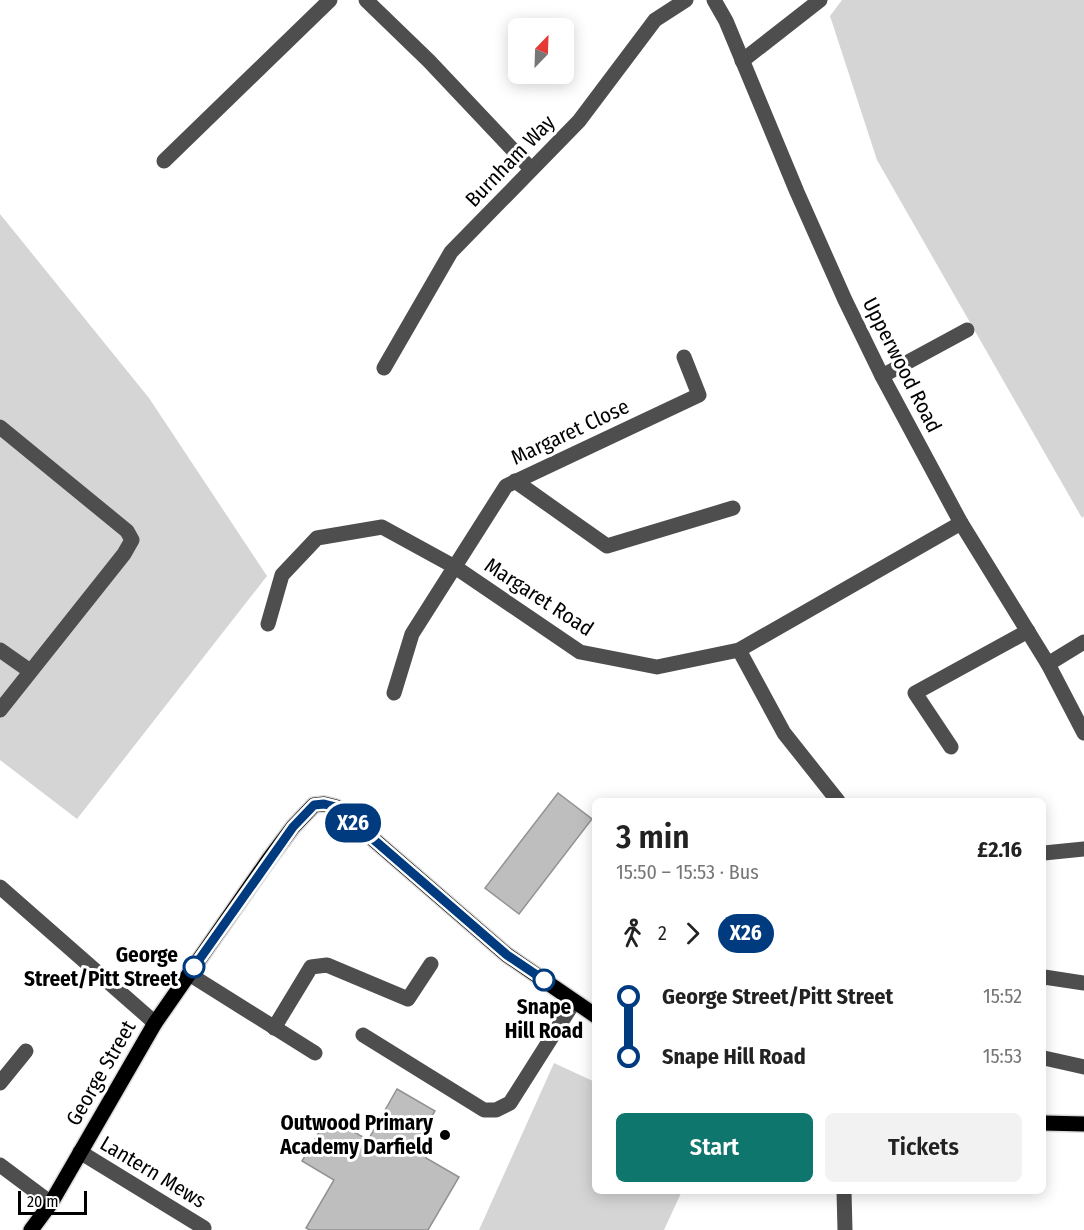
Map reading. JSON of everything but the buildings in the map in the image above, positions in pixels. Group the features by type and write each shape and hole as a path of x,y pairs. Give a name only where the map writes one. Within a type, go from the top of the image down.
{"main road":[{"name":"George Street","path":"31,1230 51,1203 155,1023 293,827 314,805 324,804 336,807 507,955 574,1002"},
{"path":"574,1002 592,1013"},
{"path":"1046,1123 1084,1124"}],"street":[{"path":"164,161 330,0"},
{"path":"366,0 429,61 531,168"},
{"name":"Burnham Way","path":"384,368 451,252 579,121 655,20 686,0"},
{"name":"Upperwood Road","path":"714,0 726,21 840,289 882,376 961,523 1048,664 1084,733"},
{"path":"742,61 820,0"},
{"path":"882,376 967,330"},
{"name":"Margaret Close","path":"394,693 412,634 506,486 699,395 684,357"},
{"path":"0,427 127,531 132,540 124,554 0,711"},
{"path":"515,481 608,546 733,508"},
{"name":"Margaret Road","path":"268,624 282,575 317,538 382,527 455,567 580,652 657,667 739,650 961,523"},
{"path":"951,747 915,693 1028,631"},
{"path":"1048,664 1084,642"},
{"path":"0,650 30,671"},
{"path":"739,650 784,733 836,798"},
{"path":"1046,853 1084,849"},
{"path":"0,887 155,1023"},
{"path":"274,1028 311,967 327,965 408,999 431,964"},
{"path":"189,974 315,1053"},
{"path":"1046,977 1084,983"},
{"path":"363,1035 484,1110 496,1110 510,1103 574,1002"},
{"path":"0,1083 26,1051"},
{"path":"1046,1058 1084,1067"},
{"name":"Lantern Mews","path":"80,1152 204,1228"},
{"path":"0,1165 51,1203"},
{"path":"843,1194 845,1230"}],"shaded area":[{"path":"842,0 1084,0 1084,516 1082,518 877,160 830,16"},
{"path":"0,214 149,398 267,576 77,819 0,760"},
{"path":"554,1063 592,1081 592,1194 681,1194 664,1230 479,1230"}],"bus line":[{"name":"X26","path":"194,967 293,827 314,805 324,804 336,807 507,955 544,980"}],"place":[{"name":"George Street/Pitt Street","path":"194,967"},
{"name":"Snape Hill Road","path":"544,980"},
{"name":"Outwood Primary Academy Darfield","path":"445,1135"}]}
